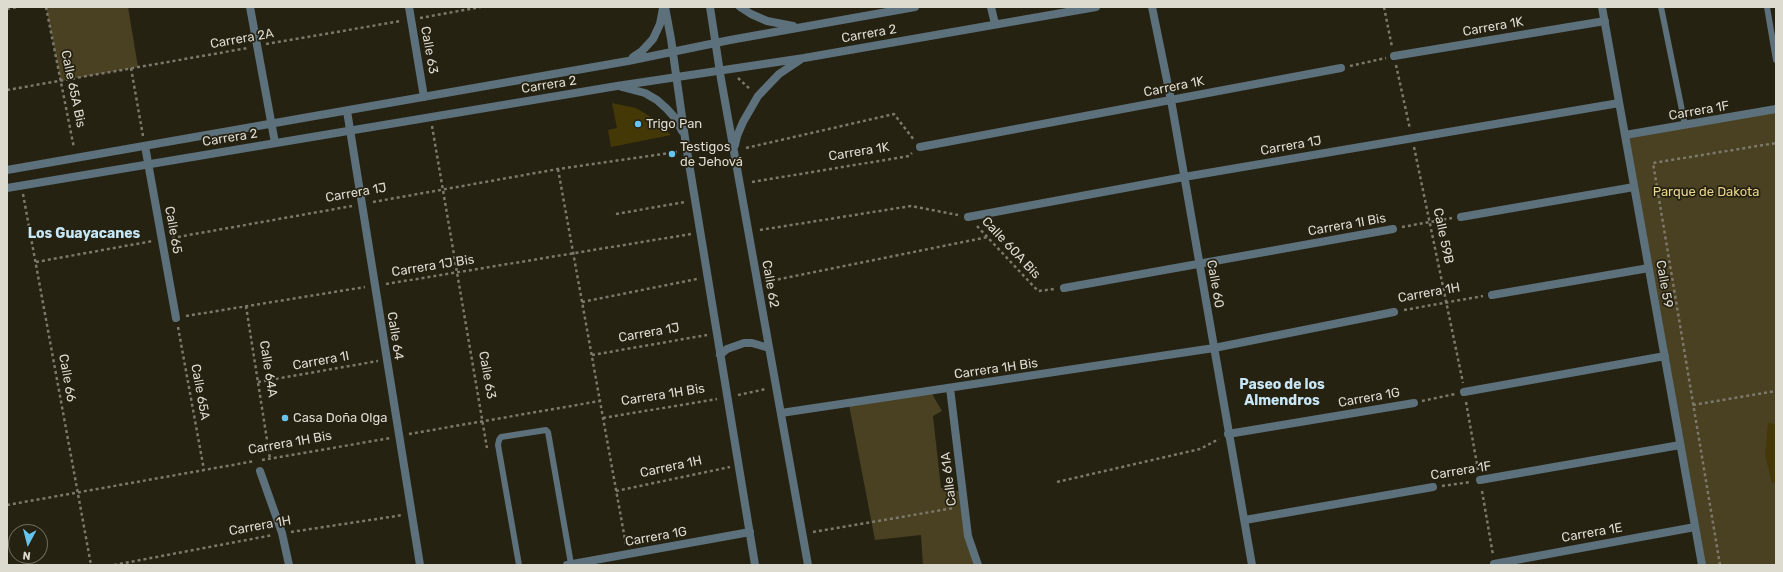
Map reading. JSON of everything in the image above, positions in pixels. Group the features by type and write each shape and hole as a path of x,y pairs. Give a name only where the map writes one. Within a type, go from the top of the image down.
{"street":[{"path":"250,7 275,143"},
{"name":"Calle 63","path":"409,7 424,97"},
{"path":"664,7 673,51 686,145 755,565"},
{"path":"628,61 642,51 653,39 660,24 664,7"},
{"name":"Calle 62","path":"710,7 808,565"},
{"path":"740,7 767,21 785,25 802,26"},
{"name":"Carrera 2","path":"7,170 628,61 802,26 915,7"},
{"path":"991,7 995,24"},
{"name":"Carrera 2","path":"7,188 617,86 804,58 1096,7"},
{"name":"Calle 60","path":"1152,7 1171,100 1252,565"},
{"name":"Calle 59","path":"1602,7 1702,565"},
{"name":"Carrera 1K","path":"1394,56 1604,21"},
{"path":"735,150 737,136 742,122 758,96 779,74 804,58"},
{"name":"Carrera 1K","path":"920,147 1341,68"},
{"path":"617,86 644,93 657,100 676,119 686,145"},
{"name":"Carrera 1J","path":"968,217 1184,177 1619,103"},
{"name":"Carrera 1F","path":"1625,135 1776,109"},
{"name":"Calle 64","path":"347,111 420,565"},
{"name":"Calle 65","path":"145,146 176,318"},
{"path":"1461,217 1634,187"},
{"name":"Carrera 1I Bis","path":"1064,288 1393,229"},
{"path":"1492,295 1649,268"},
{"name":"Carrera 1H","path":"1214,348 1394,312"},
{"path":"720,355 731,347 744,343 752,343 769,348"},
{"name":"Carrera 1H Bis","path":"781,413 1214,348"},
{"path":"1464,392 1665,356"},
{"name":"Calle 61A","path":"950,388 968,536 978,565"},
{"name":"Carrera 1G","path":"1228,434 1414,403"},
{"name":"Carrera 1F","path":"1480,480 1680,445"},
{"path":"260,471 282,533 289,565"},
{"name":"Carrera 1F","path":"1245,520 1433,487"},
{"name":"Carrera 1E","path":"1494,564 1695,527"},
{"name":"Carrera 1G","path":"569,565 750,532"}],"lane":[{"path":"1661,7 1685,125"},
{"path":"1767,7 1776,60"},
{"path":"519,565 498,445 499,440 501,437 546,430 548,432 569,565"}],"path":[{"path":"7,9 17,7"},
{"name":"Calle 65A Bis","path":"46,7 77,158"},
{"name":"Carrera 2A","path":"7,90 481,7"},
{"name":"Calle 59B","path":"1384,7 1447,302 1494,564"},
{"path":"1341,68 1394,56"},
{"path":"131,68 145,146"},
{"path":"746,148 894,114 920,147"},
{"name":"Calle 63","path":"430,117 444,190 488,452"},
{"path":"1720,565 1653,163 1776,143"},
{"name":"Carrera 1K","path":"752,182 909,156 920,147"},
{"name":"Carrera 1J","path":"36,262 558,169 680,152"},
{"path":"558,169 626,547"},
{"name":"Calle 66","path":"22,194 36,262 91,565"},
{"path":"616,214 688,202"},
{"path":"760,230 912,206 968,217"},
{"name":"Calle 60A Bis","path":"968,217 1038,291 1064,288"},
{"name":"Carrera 1I Bis","path":"1393,229 1430,221 1461,217"},
{"name":"Carrera 1J Bis","path":"176,318 693,234"},
{"path":"770,281 988,237"},
{"path":"582,302 700,279"},
{"name":"Carrera 1H","path":"1394,312 1492,295"},
{"name":"Calle 64A","path":"246,306 270,459"},
{"name":"Calle 65A","path":"176,318 204,470"},
{"name":"Carrera 1J","path":"592,355 709,335"},
{"name":"Carrera 1I","path":"258,382 387,360"},
{"name":"Carrera 1H Bis","path":"603,418 777,388"},
{"path":"1693,405 1776,391"},
{"name":"Carrera 1G","path":"1414,403 1464,392"},
{"name":"Carrera 1H Bis","path":"78,492 600,401"},
{"path":"1058,482 1200,449 1228,434"},
{"name":"Carrera 1H","path":"616,491 730,467"},
{"name":"Carrera 1F","path":"1433,487 1480,480"},
{"path":"7,505 78,492"},
{"path":"810,533 964,506"},
{"name":"Carrera 1H","path":"114,565 282,533 411,513"}],"green space":[{"path":"46,7 128,7 138,67 61,81"},
{"name":"Parque de Dakota","path":"1776,109 1776,565 1702,565 1625,135"},
{"path":"932,394 942,411 933,416 941,488 963,492 973,552 979,565 923,565 921,535 875,540 849,405"}],"building":[{"name":"Trigo Pan","path":"612,103 636,108 656,120 671,135 611,147 608,130 617,128"},
{"path":"1768,423 1776,424 1776,482 1772,483 1765,455"}],"place":[{"name":"Trigo Pan","path":"638,124"},
{"name":"Testigos de Jehová","path":"672,154"},
{"name":"Casa Doña Olga","path":"285,418"}],"district":[{"name":"Los Guayacanes","path":"84,234"},
{"name":"Paseo de los Almendros","path":"1282,394"}]}
